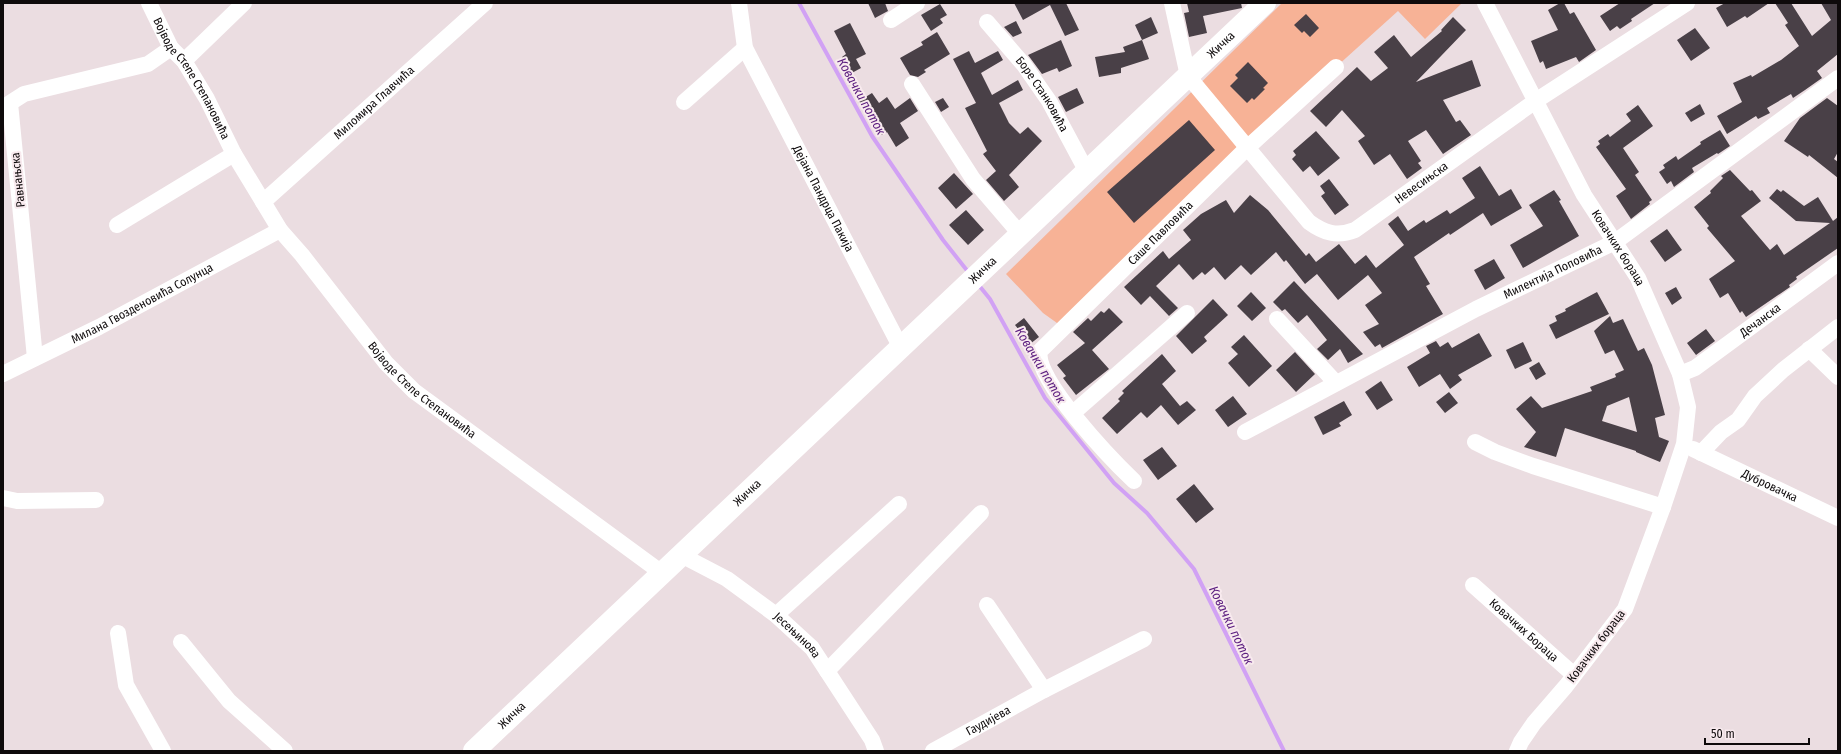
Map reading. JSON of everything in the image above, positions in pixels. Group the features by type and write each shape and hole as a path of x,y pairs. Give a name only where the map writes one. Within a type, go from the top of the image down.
{"main road":[{"name":"Жичка","path":"474,751 1265,3"}],"street":[{"name":"Војводе Степе Степановића","path":"149,3 171,48 184,61 207,99 234,154 280,230 302,255 386,363 414,391 662,573"},
{"path":"184,61 244,3"},
{"name":"Миломира Главчића","path":"263,202 485,3"},
{"name":"Дејана Пандрца Пакија","path":"739,3 745,48 901,348"},
{"path":"891,20 917,3"},
{"path":"1172,3 1188,76"},
{"name":"Ковачких бораца","path":"1485,3 1537,100 1584,195 1638,278 1680,374 1688,407 1684,444 1663,507 1625,609 1574,675 1534,723 1521,742 1517,751"},
{"name":"Невесињска","path":"1188,76 1309,222 1334,234 1346,234 1355,230 1537,100 1687,3"},
{"name":"Боре Станковића","path":"988,22 1024,65 1049,101 1087,172"},
{"name":"Равнањска","path":"35,358 10,103 24,94 148,64 171,48"},
{"path":"684,102 745,48"},
{"name":"Саше Павловића","path":"1134,481 1109,456 1073,413 1044,372 1039,362 1040,352 1247,148 1336,67"},
{"name":"Милентија Поповића","path":"1245,432 1476,309 1615,242 1838,78"},
{"path":"912,84 973,179 1020,235"},
{"name":"Војводе Степе Степановића","path":"117,225 234,154"},
{"name":"Милана Гвозденовића Солунца","path":"3,374 99,327 280,230"},
{"name":"Дечанска","path":"1680,374 1695,368 1838,263"},
{"path":"1073,413 1187,312"},
{"path":"1277,319 1336,383"},
{"path":"1701,453 1721,432 1738,420 1755,396 1783,370 1838,327"},
{"path":"1809,349 1838,377"},
{"path":"1476,442 1495,452 1533,466 1663,507"},
{"name":"Дубровачка","path":"1684,444 1838,518"},
{"path":"3,498 17,502 96,500"},
{"path":"776,615 898,504"},
{"path":"827,671 981,513"},
{"name":"Јесењинова","path":"681,555 728,579 776,615 812,648 872,740 876,751"},
{"name":"Ковачких Бораца","path":"1473,585 1574,675"},
{"path":"987,605 1044,690"},
{"path":"118,633 126,685 163,751"},
{"name":"Гаудијева","path":"933,751 1044,690 1144,639"},
{"path":"181,642 229,701 285,751"}],"shaded area":[{"path":"1282,3 1462,3 1425,39 1398,11 1336,67 1064,328 1043,313 1006,274"}],"building":[{"path":"868,3 885,3 888,11 875,18"},
{"path":"1014,3 1066,3 1079,30 1065,36 1050,5 1023,20"},
{"path":"1187,3 1241,3 1242,8 1203,16 1207,33 1189,37 1184,13 1189,12"},
{"path":"1560,3 1564,3 1570,14 1574,12 1596,50 1579,62 1576,57 1546,69 1543,61 1540,63 1531,41 1558,30 1548,10"},
{"path":"1620,3 1655,3 1631,19 1632,21 1620,29 1617,26 1610,31 1600,16"},
{"path":"1725,3 1769,3 1747,18 1745,16 1727,27 1716,8"},
{"path":"1775,3 1791,3 1812,36 1831,20 1821,3 1838,3 1838,54 1817,71 1822,78 1793,98 1791,94 1767,108 1770,113 1758,119 1756,116 1727,134 1717,116 1742,102 1733,83 1751,75 1752,77 1781,60 1799,46 1785,25 1788,23"},
{"path":"940,4 947,15 940,19 943,23 931,31 921,15"},
{"path":"1306,14 1319,28 1310,37 1304,31 1302,33 1294,25"},
{"path":"1151,17 1158,33 1142,40 1135,25"},
{"path":"1453,17 1466,30 1416,82 1472,60 1481,86 1443,100 1456,122 1460,120 1471,135 1443,154 1426,130 1408,141 1421,161 1418,163 1422,168 1407,179 1390,154 1374,165 1358,141 1365,136 1342,110 1326,127 1310,111 1357,67 1371,81 1388,68 1374,52 1394,35 1411,57 1442,31 1441,30"},
{"path":"1016,21 1022,33 1013,37 1004,27"},
{"path":"850,23 866,54 856,59 861,68 850,74 842,57 846,54 834,31"},
{"path":"1695,28 1710,48 1691,61 1677,40"},
{"path":"937,32 950,54 924,70 926,72 918,77 910,75 900,58 923,45 921,42"},
{"path":"1061,40 1072,66 1059,72 1057,68 1042,74 1028,55"},
{"path":"1142,40 1149,59 1121,68 1121,73 1099,77 1095,57 1125,52 1123,47"},
{"path":"969,51 975,63 998,51 1003,60 981,73 992,95 1018,80 1023,90 999,103 1009,123 1020,134 1028,127 1042,141 1009,175 1019,187 1004,201 986,180 996,171 983,154 987,151 965,108 976,103 953,59"},
{"path":"1248,62 1268,83 1263,88 1265,89 1254,100 1252,98 1247,103 1230,86 1238,78 1235,75"},
{"path":"1077,88 1084,103 1066,112 1058,97"},
{"path":"872,93 879,103 887,97 895,109 910,98 918,111 900,123 909,138 896,147 887,132 882,135 859,101"},
{"path":"943,98 949,107 941,112 935,102"},
{"path":"1827,98 1838,106 1838,152 1834,159 1838,162 1838,178 1809,155 1808,157 1784,141 1800,118"},
{"path":"1700,104 1705,114 1691,122 1685,113"},
{"path":"1638,105 1653,126 1623,148 1639,172 1635,175 1652,200 1649,202 1650,204 1631,219 1616,196 1626,189 1596,147 1600,144 1598,141 1608,134 1610,137 1631,121 1626,114"},
{"path":"1189,120 1215,150 1134,223 1107,192"},
{"path":"1720,130 1730,146 1692,168 1694,172 1674,187 1671,181 1667,184 1659,172 1665,168 1663,165 1676,156 1678,160 1701,144 1700,142"},
{"path":"1316,131 1340,158 1318,176 1310,166 1303,172 1292,159 1296,155 1293,151"},
{"path":"1480,166 1499,196 1511,189 1522,208 1491,226 1483,213 1450,235 1449,233 1414,257 1430,284 1426,286 1443,314 1382,348 1380,344 1375,347 1363,332 1379,324 1365,305 1382,293 1368,275 1338,300 1317,274 1305,284 1286,260 1284,262 1276,252 1251,275 1241,265 1225,280 1214,267 1205,275 1202,272 1193,280 1179,264 1156,286 1178,308 1169,316 1150,296 1141,305 1124,287 1163,251 1169,259 1191,240 1183,230 1201,214 1226,200 1234,213 1250,195 1268,210 1306,256 1309,253 1316,262 1339,244 1355,264 1366,255 1376,268 1404,245 1388,224 1398,216 1408,231 1424,220 1426,223 1447,210 1450,214 1475,198 1462,178"},
{"path":"1730,170 1750,191 1752,190 1761,201 1741,216 1770,250 1777,244 1784,255 1830,223 1796,221 1769,198 1777,189 1781,192 1783,190 1804,206 1818,197 1833,221 1838,217 1838,248 1796,277 1797,279 1789,285 1790,287 1746,317 1742,311 1740,313 1728,293 1720,298 1709,279 1735,261 1707,228 1709,226 1694,207 1711,193 1710,191 1723,178 1721,176"},
{"path":"954,173 973,194 956,209 938,188"},
{"path":"1329,179 1349,205 1335,215 1321,196 1325,193 1320,186"},
{"path":"1554,190 1561,200 1559,201 1579,236 1523,268 1510,245 1543,226 1529,205"},
{"path":"966,210 984,230 968,245 949,225"},
{"path":"1667,229 1682,250 1665,262 1650,241"},
{"path":"1494,259 1505,278 1485,290 1474,270"},
{"path":"1294,281 1363,354 1348,363 1340,349 1328,360 1317,349 1327,340 1307,315 1298,323 1285,309 1282,311 1273,302"},
{"path":"1676,287 1682,298 1672,305 1665,293"},
{"path":"1251,292 1266,308 1252,321 1237,306"},
{"path":"1597,292 1609,314 1556,339 1549,325 1557,321 1555,316"},
{"path":"1213,299 1228,315 1204,337 1207,341 1192,354 1176,336"},
{"path":"1109,308 1123,322 1092,350 1109,369 1076,395 1063,378 1066,376 1057,365 1085,343 1073,332 1088,318 1091,321 1101,311 1104,313"},
{"path":"1610,316 1613,323 1623,319 1638,351 1644,348 1652,365 1665,415 1655,418 1659,437 1669,441 1660,462 1636,451 1565,428 1556,457 1524,447 1536,432 1516,409 1531,396 1542,408 1592,391 1590,387 1616,377 1615,374 1624,370 1614,350 1605,354 1594,331","holes":["1629,397 1637,432 1602,421 1607,406"]},
{"path":"1024,318 1039,337 1030,344 1015,325"},
{"path":"1706,329 1715,341 1696,355 1687,343"},
{"path":"1479,333 1492,356 1458,375 1462,380 1450,389 1440,374 1419,387 1407,367 1430,353 1426,346 1436,341 1440,347 1448,342 1452,348"},
{"path":"1244,335 1272,366 1249,387 1228,363 1238,354 1231,347"},
{"path":"1523,342 1532,361 1515,369 1506,350"},
{"path":"1295,352 1315,374 1296,392 1276,370"},
{"path":"1162,354 1176,371 1162,384 1180,406 1187,401 1196,410 1178,425 1161,405 1147,418 1141,412 1117,434 1102,418 1120,401 1118,399 1124,393 1122,391"},
{"path":"1539,362 1546,374 1536,380 1529,368"},
{"path":"1381,381 1393,400 1377,410 1365,392"},
{"path":"1449,392 1458,403 1445,413 1436,402"},
{"path":"1233,396 1247,414 1228,427 1215,410"},
{"path":"1344,401 1352,415 1339,423 1341,426 1323,435 1314,417"},
{"path":"1162,447 1177,466 1158,480 1143,460"},
{"path":"1194,484 1214,509 1196,523 1176,499"}],"waterway":[{"name":"Ковачки поток","path":"799,3 872,136 943,240 969,273"},
{"name":"Ковачки поток","path":"977,283 990,299 1045,398 1114,483 1147,513 1194,569 1284,751"}]}
